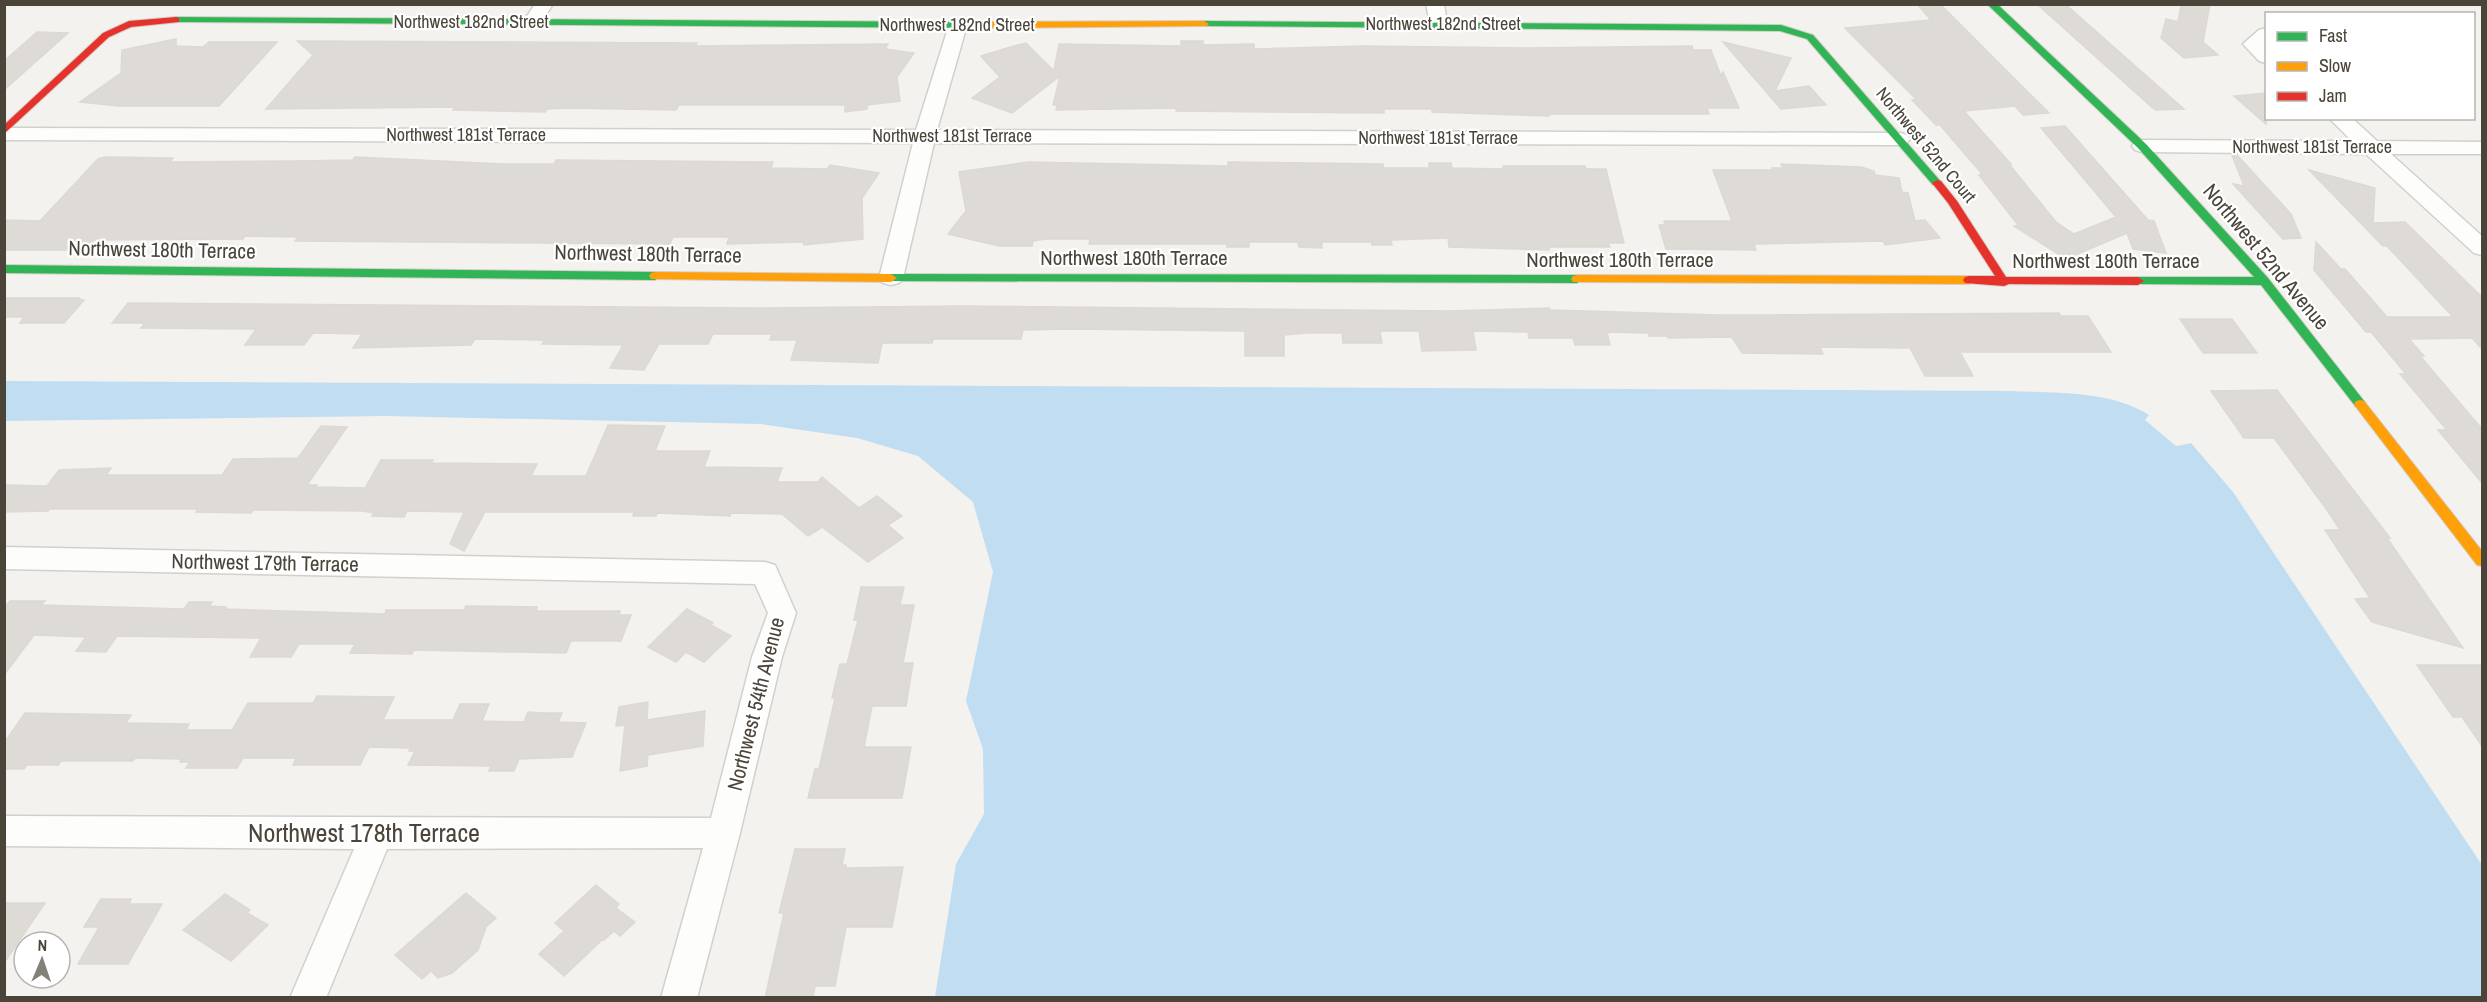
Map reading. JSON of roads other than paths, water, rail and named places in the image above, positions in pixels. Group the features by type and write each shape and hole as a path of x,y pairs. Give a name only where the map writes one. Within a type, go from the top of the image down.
{"street":[{"path":"532,22 544,4"},
{"path":"1435,4 1438,24"},
{"name":"Northwest 52nd Avenue","path":"1991,4 2142,146 2264,281 2482,561"},
{"name":"Northwest 182nd Street","path":"4,133 106,35 129,24 152,20 1756,27 1781,28 1810,37"},
{"path":"891,278 925,136 958,25"},
{"path":"2265,35 2252,44 2265,56"},
{"name":"Northwest 52nd Court","path":"1810,37 1952,201 2004,282"},
{"path":"2341,120 2374,147 2482,248"},
{"name":"Northwest 181st Terrace","path":"4,133 1900,139"},
{"name":"Northwest 181st Terrace","path":"2142,146 2482,148"},
{"name":"Northwest 180th Terrace","path":"4,269 891,278 2264,281"},
{"name":"Northwest 179th Terrace","path":"4,558 526,567"},
{"name":"Northwest 54th Avenue","path":"526,567 765,573 782,613 767,657 724,833 679,998"},
{"name":"Northwest 178th Terrace","path":"4,831 377,834 724,833"},
{"path":"308,998 377,834"}],"water":[{"path":"4,381 2009,391 2081,394 2117,401 2149,415 2145,420 2176,446 2191,443 2233,492 2482,865 2482,997 935,997 956,864 984,814 983,749 966,701 993,572 973,502 918,456 857,438 761,424 386,416 5,421"}]}
